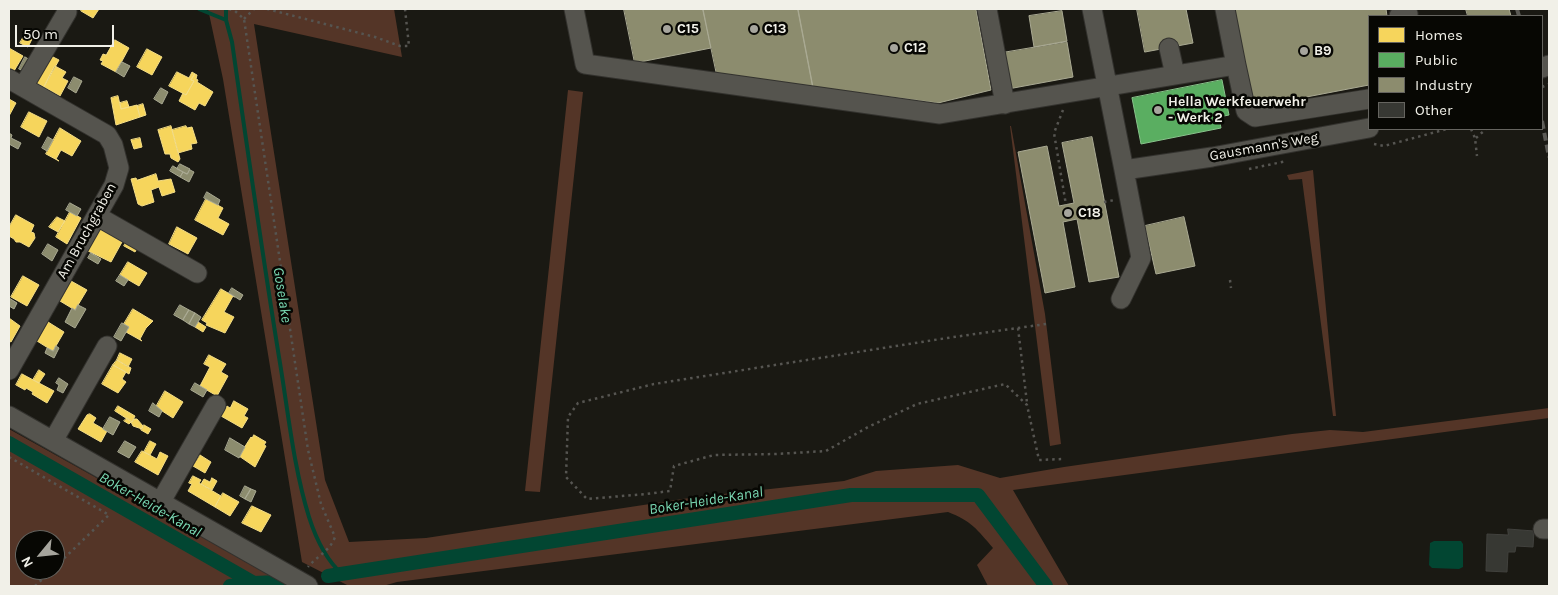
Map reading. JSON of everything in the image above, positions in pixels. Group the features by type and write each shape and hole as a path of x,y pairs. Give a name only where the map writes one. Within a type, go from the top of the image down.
{"street":[{"path":"574,9 585,64 940,114 1236,65"},
{"path":"987,9 1005,104"},
{"path":"1092,9 1141,258 1121,299"},
{"path":"1225,9 1246,111 1255,117 1368,99"},
{"path":"16,83 67,12"},
{"path":"1169,48 1174,75"},
{"name":"Am Bruchgraben","path":"9,370 114,185 119,168 113,145 107,135 16,83"},
{"name":"Gausmann's Weg","path":"1124,170 1367,137"},
{"path":"97,216 197,273"},
{"path":"53,441 107,346"},
{"path":"160,503 216,405"},
{"path":"9,416 308,586"}],"path":[{"path":"229,9 235,11 244,19 308,450 321,504 335,537 332,547 313,560"},
{"path":"244,19 254,9"},
{"path":"267,9 375,37 400,46 410,46 405,9"},
{"path":"1066,205 1054,133 1070,93"},
{"path":"1367,137 1375,144 1384,146 1443,130"},
{"path":"1472,130 1476,138 1478,156"},
{"path":"1476,138 1485,130"},
{"path":"1249,169 1289,160"},
{"path":"1230,280 1231,288"},
{"path":"1027,405 1005,384 917,404 868,427 826,451 776,454 714,454 674,466 670,490 654,493 587,499 566,477 568,417 578,404 654,384 1046,324"},
{"path":"1018,328 1027,405 1039,460 1063,459"},
{"path":"9,457 109,515 65,557"}],"shaded area":[{"path":"208,9 394,9 402,57 254,24 325,480 349,542 426,538 696,497 844,481 876,471 958,465 1000,478 1292,434 1330,430 1363,432 1549,408 1549,418 1013,490 1069,586 988,586 977,565 993,548 973,526 948,512 397,582 383,586 349,586 302,562 223,79"},
{"path":"568,90 583,92 540,492 525,491"},
{"path":"1010,126 1045,314 1061,444 1050,446"},
{"path":"1313,170 1336,416 1333,416 1302,179 1289,180 1287,175"},
{"path":"9,429 290,586 9,586"},
{"path":"1434,541 1461,541 1463,544 1463,567 1459,569 1432,568 1429,565 1430,543"}],"building: Homes":[{"path":"82,9 99,9 93,18 81,11"},
{"path":"27,31 34,35 28,47 20,43"},
{"path":"115,40 129,48 116,72 101,64 103,61 100,60 103,54 106,55"},
{"path":"9,48 23,56 14,71 9,67"},
{"path":"147,49 162,57 152,75 137,67"},
{"path":"47,54 59,60 44,87 33,81"},
{"path":"55,66 66,72 62,78 68,81 60,96 44,87"},
{"path":"177,72 189,78 192,72 195,74 191,80 194,81 186,95 169,86"},
{"path":"195,74 197,75 197,82 213,92 205,106 199,103 195,110 179,101 183,93 186,95 194,81 191,80"},
{"path":"118,96 121,109 137,105 140,117 116,125 111,98"},
{"path":"9,99 16,103 9,116"},
{"path":"127,101 129,107 121,109 120,103"},
{"path":"143,104 146,115 140,117 137,106"},
{"path":"29,112 47,121 39,137 21,127"},
{"path":"171,126 180,159 178,162 171,158 170,154 165,154 158,130"},
{"path":"186,126 187,128 192,127 197,143 191,144 192,149 178,153 172,130"},
{"path":"60,128 81,141 72,156 61,150 56,159 59,161 46,154"},
{"path":"140,138 142,147 134,149 131,140"},
{"path":"156,174 158,181 171,179 175,192 162,196 159,187 151,190 154,202 142,206 138,204 131,179 136,178 137,180"},
{"path":"206,199 223,208 218,218 229,224 223,235 195,220"},
{"path":"70,212 81,218 67,244 56,237"},
{"path":"16,215 34,225 31,232 34,233 35,238 29,247 16,242 9,236 9,227"},
{"path":"57,217 65,221 58,232 49,227"},
{"path":"177,227 197,238 188,254 169,244"},
{"path":"100,229 122,242 111,262 88,251"},
{"path":"129,237 140,243 135,252 124,246"},
{"path":"128,262 147,273 139,286 120,275"},
{"path":"23,276 39,285 27,306 11,297"},
{"path":"71,281 87,290 75,310 60,301"},
{"path":"221,289 235,297 233,296 224,312 234,317 225,333 206,325 207,323 202,320"},
{"path":"133,309 153,321 146,328 140,339 142,341 126,332 129,327 124,324"},
{"path":"9,318 20,326 11,342 9,341"},
{"path":"48,322 64,332 53,351 37,341"},
{"path":"198,322 206,327 203,332 195,327"},
{"path":"120,353 132,359 128,367 117,360"},
{"path":"209,355 226,364 221,372 228,376 217,396 200,386 210,367 204,364"},
{"path":"117,360 131,368 129,374 113,365"},
{"path":"113,365 126,372 122,379 126,382 118,393 102,384"},
{"path":"39,370 45,374 39,383 33,380"},
{"path":"22,374 54,391 47,403 32,394 33,392 16,385"},
{"path":"165,391 183,402 173,418 156,407"},
{"path":"234,401 248,409 244,416 248,418 242,428 221,416 227,406 230,408"},
{"path":"118,406 135,416 132,422 115,411"},
{"path":"90,414 96,418 93,423 107,431 101,442 78,429 87,415"},
{"path":"127,418 132,422 134,419 137,419 143,426 142,429 133,426 131,422 129,424 124,421"},
{"path":"144,425 151,429 148,434 141,430"},
{"path":"254,435 266,442 264,445 266,446 255,467 239,456"},
{"path":"150,441 156,444 150,455 144,452"},
{"path":"142,451 157,459 160,452 168,456 158,475 135,462"},
{"path":"200,455 211,462 205,473 193,466"},
{"path":"193,476 201,480 199,483 221,496 215,507 188,491 192,484 189,483"},
{"path":"212,478 217,481 212,490 201,484 204,479 210,482"},
{"path":"223,493 239,502 230,516 215,507"},
{"path":"252,506 271,515 261,532 242,523"}],"building: Public":[{"path":"1222,80 1229,115 1219,117 1221,128 1141,144 1132,98"}],"building: Industry":[{"name":"C15","path":"624,9 703,9 711,48 635,63"},
{"name":"C13","path":"703,9 798,9 813,87 717,75"},
{"name":"C12","path":"798,9 976,9 991,90 938,103 813,87"},
{"path":"1137,9 1186,9 1193,43 1145,52"},
{"name":"B9","path":"1230,9 1386,9 1387,15 1368,15 1368,85 1249,108"},
{"path":"1466,9 1509,9 1511,15 1468,15"},
{"path":"1062,11 1067,41 1034,47 1029,16"},
{"path":"1067,42 1073,77 1008,89 1002,53"},
{"path":"25,57 32,61 26,72 19,69"},
{"path":"122,62 130,66 124,77 116,72"},
{"path":"74,77 82,81 76,93 68,88"},
{"path":"161,88 168,92 162,104 154,99"},
{"path":"9,133 12,135 11,138 21,143 18,149 9,144"},
{"path":"48,137 53,140 47,151 42,148"},
{"name":"C18","path":"1092,137 1119,277 1089,282 1077,219 1063,222 1075,287 1045,293 1018,152 1047,146 1059,206 1074,203 1062,143"},
{"path":"180,164 190,169 187,174 177,169"},
{"path":"173,166 183,172 180,177 170,171"},
{"path":"190,170 194,172 189,182 180,177 183,172 187,174"},
{"path":"207,192 220,200 218,205 204,198"},
{"path":"70,203 81,209 77,216 66,210"},
{"path":"1184,217 1195,266 1156,274 1145,226"},
{"path":"48,244 58,250 52,261 42,254"},
{"path":"91,253 101,259 98,264 88,258"},
{"path":"120,275 128,280 124,286 116,281"},
{"path":"232,288 243,295 240,300 229,293"},
{"path":"9,298 17,303 14,309 9,306"},
{"path":"78,305 86,309 75,328 65,322 72,308 75,310"},
{"path":"180,305 189,310 183,320 174,315"},
{"path":"189,310 195,313 189,324 183,320"},
{"path":"195,313 201,317 195,327 189,324"},
{"path":"122,323 129,327 121,341 114,337"},
{"path":"56,346 59,348 54,358 45,353 47,348 53,351"},
{"path":"59,378 68,384 63,393 57,390 59,385 56,383"},
{"path":"195,383 207,390 203,397 191,390"},
{"path":"153,403 162,411 159,417 149,411"},
{"path":"110,417 120,422 113,435 103,429"},
{"path":"230,438 245,447 239,458 225,450"},
{"path":"125,441 136,447 129,458 118,452"},
{"path":"245,486 251,489 245,499 240,496"},
{"path":"251,489 256,491 251,502 245,499"}],"building: Other":[{"path":"1508,529 1534,531 1533,547 1516,546 1515,552 1508,552 1507,572 1486,571 1487,534 1508,535"}],"waterway":[{"path":"199,9 226,20"},
{"name":"Goselake","path":"226,9 226,20 232,42 291,437 299,478 309,517 318,541 332,563 343,575"},
{"name":"Boker-Heide-Kanal","path":"9,443 254,583 278,582"},
{"name":"Boker-Heide-Kanal","path":"328,576 851,495 978,495 1046,586"},
{"path":"230,586 254,583"}],"railway":[{"path":"1517,9 1519,15"},
{"path":"1543,126 1549,157"}],"place":[{"name":"C15","path":"667,29"},
{"name":"C13","path":"754,29"},
{"name":"C12","path":"894,48"},
{"name":"B9","path":"1304,51"},
{"name":"Hella Werkfeuerwehr - Werk 2","path":"1158,110"},
{"name":"C18","path":"1068,213"}]}
